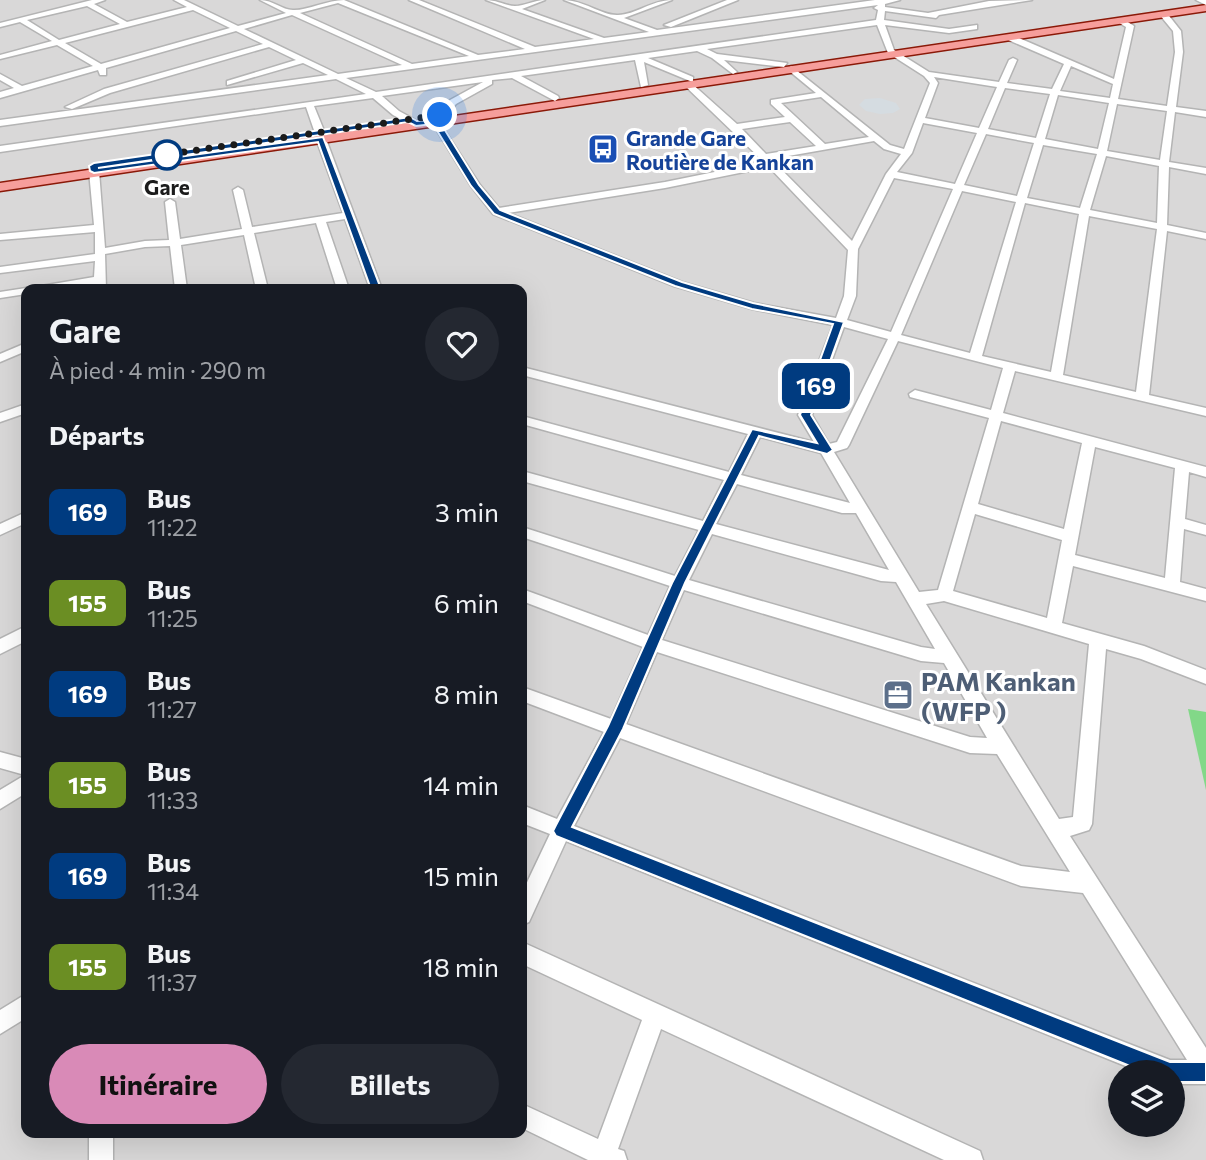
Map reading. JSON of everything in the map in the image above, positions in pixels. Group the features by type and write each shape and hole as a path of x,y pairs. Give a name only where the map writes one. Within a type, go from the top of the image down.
{"main road":[{"path":"0,180 1120,21 1206,5"},
{"path":"438,119 555,98 689,81 733,72 788,67"},
{"path":"0,187 94,168"}],"street":[{"path":"0,25 101,0"},
{"path":"178,0 375,94 396,113 413,122"},
{"path":"264,0 410,66"},
{"path":"0,95 339,0 488,62"},
{"path":"413,0 536,50"},
{"path":"490,0 617,46"},
{"path":"514,9 541,0"},
{"path":"568,0 715,56 788,67 887,147 907,153"},
{"path":"586,7 602,0"},
{"path":"655,32 733,0"},
{"path":"828,0 856,6"},
{"path":"0,123 896,0"},
{"path":"928,15 989,3 1028,0"},
{"path":"1200,0 1206,5"},
{"path":"617,18 668,3"},
{"path":"87,4 124,23"},
{"path":"882,4 952,18"},
{"path":"527,816 1170,1072 1206,1070 1057,829 1002,746 806,415 850,296 853,248 891,174 907,153 934,83 927,74 892,53 880,22 882,4"},
{"path":"0,57 124,23 192,8"},
{"path":"686,10 697,14"},
{"path":"1142,398 1161,228 1164,164 1179,49 1177,31 1163,14"},
{"path":"21,20 102,68 107,92"},
{"path":"1056,377 1084,213 1102,153 1130,26 1120,21"},
{"path":"0,149 880,22 949,31 974,27"},
{"path":"1009,37 1118,84"},
{"path":"47,115 107,92 270,44"},
{"path":"628,52 689,81 853,248"},
{"path":"715,56 733,72"},
{"path":"639,57 644,85"},
{"path":"187,97 305,60"},
{"path":"527,372 827,450 842,445 894,338 1013,60"},
{"path":"975,358 1055,92 1069,62"},
{"path":"500,68 555,98"},
{"path":"511,74 484,83 453,102 438,119 476,186 497,212 678,284 752,306 839,322 1010,367 1206,412"},
{"path":"927,74 1206,114"},
{"path":"0,76 21,89"},
{"path":"822,94 774,102 823,147"},
{"path":"165,100 183,111 190,121"},
{"path":"309,104 374,284"},
{"path":"735,127 790,119"},
{"path":"920,120 1206,171"},
{"path":"497,212 665,185 823,147 877,138"},
{"path":"94,168 100,228 100,284"},
{"path":"891,174 1206,236"},
{"path":"238,190 261,284"},
{"path":"170,202 180,284"},
{"path":"0,270 100,255 145,244 175,243 348,215"},
{"path":"320,220 341,284"},
{"path":"0,237 100,228"},
{"path":"0,295 21,292"},
{"path":"0,358 21,349"},
{"path":"944,595 1010,367"},
{"path":"915,394 1206,472"},
{"path":"0,418 21,410"},
{"path":"527,421 842,508 862,508"},
{"path":"527,904 615,729 654,644 678,583 756,432"},
{"path":"1053,628 1090,441"},
{"path":"1172,587 1182,466"},
{"path":"527,477 881,575 902,577"},
{"path":"970,507 1072,537"},
{"path":"0,530 21,520"},
{"path":"1177,522 1206,530"},
{"path":"527,534 678,583 921,654 948,657"},
{"path":"1066,558 1206,595"},
{"path":"916,599 944,595 1144,653 1206,677"},
{"path":"527,597 654,644 970,745 1002,746"},
{"path":"0,647 21,636"},
{"path":"1057,829 1082,824 1098,641"},
{"path":"527,696 1021,876 1090,884"},
{"path":"0,760 21,766"},
{"path":"0,800 21,786"},
{"path":"527,955 971,1160"},
{"path":"0,1023 21,1008"},
{"path":"527,1118 609,1158 655,1014"},
{"path":"101,1138 101,1160"}],"shaded area":[{"path":"0,0 1206,0 1206,1160 0,1160"},
{"path":"880,98 896,103 900,109 893,113 880,114 866,111 859,105 865,99"}],"green space":[{"path":"1188,709 1206,712 1206,790"}],"bus line":[{"name":"169","path":"374,284 321,139 94,171 94,166 410,120 416,124 435,121 476,186 497,212 678,284 752,306 839,322 806,415 827,450 756,432 678,583 654,644 615,729 562,831 1170,1072 1206,1072"}],"place":[{"name":"Grande Gare Routière de Kankan","path":"603,149"},
{"name":"Gare","path":"167,155"},
{"name":"PAM Kankan (WFP )","path":"898,695"}],"route":[{"path":"167,155 163,155 440,115"}]}
